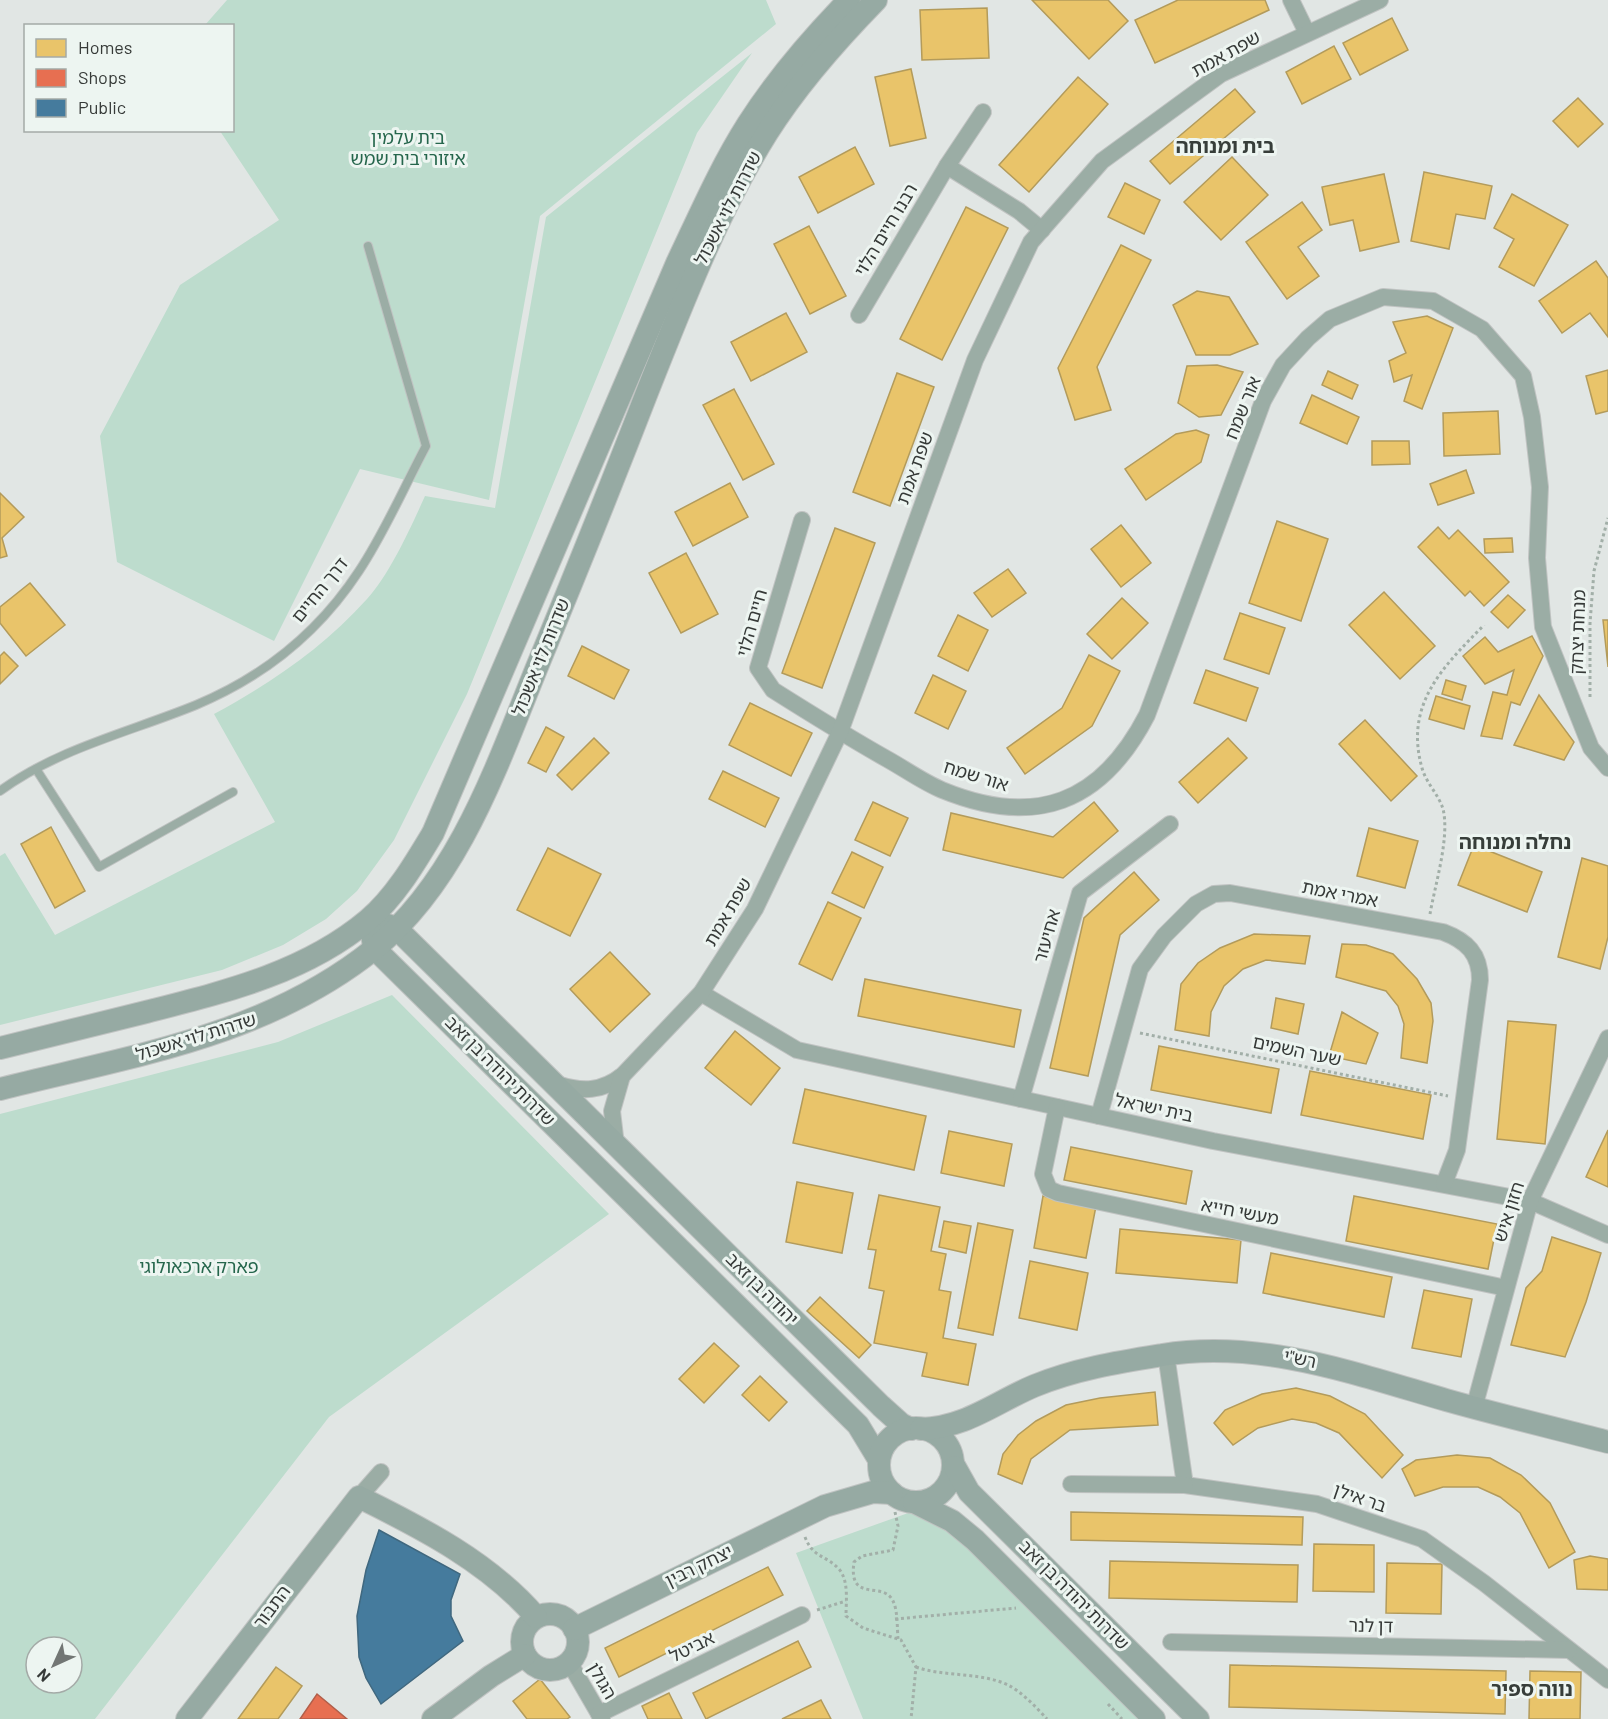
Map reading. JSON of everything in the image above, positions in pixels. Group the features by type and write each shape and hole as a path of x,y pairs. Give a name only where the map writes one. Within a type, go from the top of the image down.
{"main road":[{"name":"שדרות לוי אשכול","path":"0,1048 252,983 318,954 369,919 396,889 433,832 677,263 716,182 747,125 774,86 849,0"},
{"name":"שדרות לוי אשכול","path":"0,1089 205,1038 256,1020 316,988 374,948 396,928 436,879 457,846 483,794 579,566 695,273 735,189 767,133 794,94 876,0"},
{"name":"שדרות יהודה בן זאב","path":"369,919 396,928 616,1145"},
{"path":"369,919 374,948"},
{"name":"שדרות יהודה בן זאב","path":"374,948 858,1425 878,1462"},
{"name":"יהודה בן זאב","path":"616,1145 901,1425 916,1429"},
{"name":"רש\"י","path":"916,1429 953,1426 1036,1386 1066,1375 1166,1354 1202,1352 1275,1354 1321,1364 1474,1408 1608,1442"},
{"name":"רש\"י","path":"955,1464 976,1421 991,1409"},
{"path":"916,1429 940,1437 951,1451 955,1464 952,1480 943,1493 930,1501 914,1502 883,1493 878,1462 890,1437 916,1429"},
{"name":"יצחק רבין","path":"574,1629 825,1506 855,1488 878,1462"},
{"name":"שדרות יהודה בן זאב","path":"955,1464 969,1492 1198,1719"},
{"name":"יצחק רבין","path":"825,1506 883,1493"},
{"path":"359,1497 484,1568 517,1594 536,1617"},
{"name":"התבור","path":"187,1719 359,1497"},
{"name":"שדרות יהודה בן זאב","path":"914,1502 952,1521 1154,1719"},
{"path":"553,1614 569,1622 574,1629 576,1650 569,1662 556,1669 542,1669 525,1655 522,1644 523,1633 536,1617 553,1614"},
{"path":"433,1719 491,1676 525,1655"}],"street":[{"path":"1291,0 1307,33"},
{"name":"שפת אמת","path":"553,1083 586,1091 613,1084 623,1076 701,993 755,909 840,732 975,360 1031,242 1102,161 1221,74 1380,0"},
{"name":"רבנו חיים הלוי","path":"859,315 947,166 983,112"},
{"path":"947,166 1019,211 1042,230"},
{"name":"אור שמח","path":"840,732 942,790 984,802 1013,807 1044,806 1068,800 1093,784 1131,746 1147,715 1263,401 1283,366 1330,318 1383,297 1433,301 1443,306 1482,329 1523,376 1532,417 1540,486 1537,558 1543,627 1591,748 1608,768"},
{"name":"חיים הלוי","path":"802,520 758,668 773,690 840,732"},
{"name":"אחיעזר","path":"1021,1099 1080,893 1170,824"},
{"name":"אמרי אמת","path":"1099,1116 1140,969 1164,936 1196,904 1214,894 1230,893 1427,929 1459,938 1475,954 1480,966 1457,1150 1444,1184"},
{"name":"בית ישראל","path":"701,993 797,1050 1213,1141 1530,1201 1608,1235"},
{"name":"חזון איש","path":"1474,1408 1530,1201 1608,1038"},
{"name":"שפת אמת","path":"616,1145 612,1111 623,1076"},
{"name":"מעשי חייא","path":"1057,1107 1043,1174 1049,1189 1058,1193 1506,1288"},
{"path":"1166,1354 1185,1485"},
{"name":"התבור","path":"359,1497 381,1472"},
{"name":"בר אילן","path":"1071,1484 1185,1485 1317,1504 1422,1539 1484,1583 1608,1680"},
{"name":"אביטל","path":"600,1717 802,1615"},
{"name":"דן לנר","path":"1171,1642 1569,1650"},
{"name":"הגולן","path":"569,1662 600,1717"}],"lane":[{"name":"דרך החיים","path":"0,790 74,750 196,705 249,680 284,655 318,623 359,571 426,446 368,246"},
{"path":"36,769 99,867 233,792"}],"path":[{"name":"מנחת יצחק","path":"1590,698 1590,623 1594,571 1608,518"},
{"path":"1427,929 1444,836 1443,809 1422,770 1415,729 1426,697 1440,675 1484,625"},
{"name":"שער השמים","path":"1124,1029 1464,1099"},
{"path":"883,1493 895,1513 897,1526 893,1550 862,1556 854,1562 852,1573 855,1582 861,1588 886,1593 894,1602 898,1639 916,1667 932,1673 965,1675 1008,1685 1047,1719"},
{"path":"799,1518 811,1551 840,1570 846,1588 846,1616 863,1628 898,1639"},
{"path":"802,1615 846,1601"},
{"path":"896,1619 917,1619 1041,1606"},
{"path":"911,1719 916,1667"}],"green space":[{"name":"בית עלמין איזורי בית שמש","path":"227,0 766,0 776,24 540,216 489,500 360,469 274,641 117,562 100,436 180,285 279,220 221,132 234,132 234,24 206,24"},
{"path":"752,53 697,133 467,694 394,840 357,891 326,919 283,945 222,970 0,1025 0,856 5,853 55,935 275,822 214,714 276,677 314,649 350,617 384,577 425,496 495,508 546,217"},
{"name":"פארק ארכאולוגי","path":"392,995 609,1214 329,1417 95,1719 0,1719 0,1114 278,1042"},
{"path":"911,1512 965,1539 1141,1719 863,1719 796,1553"}],"building: Homes":[{"path":"1032,0 1108,0 1128,21 1089,59"},
{"path":"1178,0 1265,0 1269,10 1155,63 1135,20"},
{"path":"987,8 989,58 922,60 920,10"},
{"path":"1392,18 1408,50 1360,75 1343,43"},
{"path":"1334,46 1351,79 1302,104 1286,72"},
{"path":"911,69 926,138 890,146 875,77"},
{"path":"1078,77 1108,104 1029,192 999,165"},
{"path":"1235,89 1255,112 1170,184 1150,161"},
{"path":"1578,98 1603,124 1578,147 1553,121"},
{"path":"855,147 874,184 818,213 799,177"},
{"path":"1232,157 1268,195 1221,240 1184,202"},
{"path":"1424,172 1492,186 1485,219 1456,214 1449,249 1411,241"},
{"path":"1384,174 1399,242 1360,251 1353,220 1330,225 1322,187"},
{"path":"1125,183 1160,200 1144,234 1108,217"},
{"path":"1512,194 1568,225 1534,286 1499,267 1514,239 1494,228"},
{"path":"1302,202 1322,230 1298,247 1319,276 1287,299 1246,242"},
{"path":"966,207 1008,228 942,360 900,339"},
{"path":"809,226 846,296 810,314 774,244"},
{"path":"1121,245 1151,260 1097,367 1111,410 1075,420 1058,368"},
{"path":"1596,261 1608,278 1608,337 1590,313 1562,333 1539,301"},
{"path":"1197,291 1229,297 1258,344 1230,355 1196,355 1173,305"},
{"path":"786,313 807,352 751,381 731,342"},
{"path":"1427,316 1453,328 1422,409 1404,401 1412,375 1394,382 1389,361 1406,353 1393,322"},
{"path":"1217,365 1243,372 1221,415 1199,417 1178,403 1187,366"},
{"path":"1608,370 1608,411 1596,414 1586,376"},
{"path":"1328,371 1358,385 1352,399 1322,385"},
{"path":"897,373 934,387 890,506 853,492"},
{"path":"734,389 774,464 743,480 703,405"},
{"path":"1312,395 1359,417 1347,444 1300,423"},
{"path":"1498,411 1500,454 1444,456 1443,413"},
{"path":"1196,430 1209,435 1201,462 1146,500 1125,469 1176,434"},
{"path":"1372,441 1409,441 1410,464 1372,465"},
{"path":"1466,470 1474,493 1438,505 1430,484"},
{"path":"730,483 748,517 693,546 675,512"},
{"path":"0,493 24,517 2,538 7,556 0,558"},
{"path":"1277,521 1328,539 1301,621 1249,603"},
{"path":"1121,525 1151,563 1121,587 1091,549"},
{"path":"1438,527 1449,539 1458,530 1509,582 1484,606 1470,591 1465,596 1418,547"},
{"path":"835,528 875,543 822,688 782,673"},
{"path":"1512,538 1513,552 1485,553 1484,539"},
{"path":"686,553 718,614 681,633 649,573"},
{"path":"1008,569 1026,593 992,617 974,593"},
{"path":"30,583 65,625 26,656 0,623 0,607"},
{"path":"1384,592 1435,646 1400,679 1349,625"},
{"path":"1508,595 1525,610 1508,628 1491,612"},
{"path":"1122,598 1148,623 1112,659 1087,634"},
{"path":"1240,613 1285,628 1269,674 1224,659"},
{"path":"958,615 988,630 968,671 938,656"},
{"path":"1603,620 1608,620 1608,667"},
{"path":"1532,636 1543,656 1520,705 1511,702 1502,739 1481,736 1493,692 1507,695 1514,670 1485,684 1463,656 1485,637 1498,652"},
{"path":"582,646 629,670 614,699 568,676"},
{"path":"4,652 18,666 0,684 0,656"},
{"path":"1089,655 1120,671 1092,726 1025,774 1007,748 1062,708"},
{"path":"1206,670 1258,688 1246,721 1194,703"},
{"path":"933,675 966,691 948,729 915,713"},
{"path":"1446,680 1466,686 1462,700 1442,694"},
{"path":"1539,695 1574,742 1564,760 1514,745"},
{"path":"1436,696 1470,706 1464,729 1429,719"},
{"path":"750,703 812,733 791,776 729,745"},
{"path":"1365,720 1417,776 1391,801 1339,744"},
{"path":"546,727 564,737 546,772 528,763"},
{"path":"594,738 609,753 572,790 557,775"},
{"path":"1228,738 1247,758 1198,803 1179,782"},
{"path":"723,771 779,798 765,827 709,799"},
{"path":"873,802 908,818 890,856 855,840"},
{"path":"1094,802 1118,831 1063,878 943,850 951,813 1053,837"},
{"path":"51,827 85,891 55,908 21,844"},
{"path":"1369,828 1418,841 1405,888 1357,876"},
{"path":"1474,845 1542,872 1527,912 1458,885"},
{"path":"548,848 601,874 570,936 517,910"},
{"path":"852,852 883,867 864,908 832,893"},
{"path":"1582,858 1608,866 1608,937 1600,969 1558,957"},
{"path":"1134,872 1159,900 1120,935 1088,1076 1050,1068 1084,918"},
{"path":"828,902 861,918 832,980 799,964"},
{"path":"1254,934 1310,936 1305,964 1266,960 1243,969 1224,986 1211,1012 1209,1036 1175,1030 1181,984 1198,963 1220,948"},
{"path":"1342,944 1366,945 1393,954 1417,979 1431,1003 1433,1021 1427,1063 1401,1058 1404,1024 1398,1006 1386,991 1336,977"},
{"path":"610,952 650,994 610,1032 570,989"},
{"path":"865,979 1021,1010 1014,1047 858,1016"},
{"path":"1276,998 1304,1004 1298,1034 1271,1028"},
{"path":"1342,1012 1378,1033 1366,1064 1329,1056"},
{"path":"1508,1021 1556,1025 1545,1144 1497,1139"},
{"path":"735,1031 780,1068 751,1105 705,1068"},
{"path":"1159,1046 1279,1069 1271,1113 1151,1090"},
{"path":"1310,1071 1431,1095 1423,1139 1301,1115"},
{"path":"805,1089 926,1116 914,1170 793,1143"},
{"path":"1608,1130 1608,1187 1586,1177"},
{"path":"949,1131 1012,1144 1004,1186 941,1173"},
{"path":"1071,1147 1192,1171 1186,1204 1064,1180"},
{"path":"797,1182 853,1193 842,1253 786,1242"},
{"path":"879,1195 940,1207 931,1251 946,1254 939,1290 951,1292 943,1338 976,1344 968,1385 922,1376 927,1353 874,1343 884,1291 869,1288 876,1250 868,1249"},
{"path":"1043,1196 1096,1206 1086,1258 1034,1248"},
{"path":"1354,1196 1497,1224 1488,1269 1346,1241"},
{"path":"944,1221 971,1226 966,1253 939,1247"},
{"path":"978,1223 1013,1230 993,1335 958,1328"},
{"path":"1120,1229 1241,1240 1237,1283 1116,1273"},
{"path":"1552,1237 1601,1253 1586,1302 1565,1357 1511,1345 1526,1288 1542,1271"},
{"path":"1271,1253 1392,1277 1384,1317 1263,1293"},
{"path":"1030,1261 1088,1273 1077,1330 1019,1318"},
{"path":"1424,1290 1472,1299 1461,1357 1412,1348"},
{"path":"820,1297 871,1345 859,1358 807,1311"},
{"path":"714,1343 739,1366 704,1403 679,1379"},
{"path":"760,1376 787,1402 769,1421 742,1395"},
{"path":"1296,1388 1330,1396 1365,1414 1403,1455 1382,1478 1339,1433 1316,1423 1292,1419 1258,1428 1233,1445 1214,1423 1225,1410 1262,1394"},
{"path":"1155,1392 1158,1425 1070,1430 1031,1459 1022,1484 998,1474 1003,1454 1018,1435 1036,1421 1066,1405 1100,1398"},
{"path":"1457,1455 1490,1458 1521,1475 1550,1503 1575,1552 1549,1568 1520,1513 1500,1497 1478,1487 1443,1487 1415,1496 1402,1469 1416,1460"},
{"path":"1071,1512 1303,1517 1302,1545 1071,1540"},
{"path":"1314,1544 1374,1545 1374,1592 1313,1591"},
{"path":"1590,1556 1608,1559 1608,1590 1577,1589 1574,1560"},
{"path":"1110,1561 1298,1565 1297,1602 1109,1598"},
{"path":"1387,1563 1442,1564 1441,1614 1386,1613"},
{"path":"768,1567 783,1595 619,1677 605,1648"},
{"path":"798,1641 811,1667 706,1719 693,1693"},
{"path":"1230,1665 1506,1671 1505,1714 1229,1707"},
{"path":"276,1667 302,1686 278,1719 238,1719"},
{"path":"1530,1671 1581,1672 1580,1719 1529,1719"},
{"path":"540,1679 570,1717 567,1719 527,1719 513,1701"},
{"path":"669,1693 682,1719 648,1719 642,1706"},
{"path":"821,1700 831,1719 782,1719"}],"building: Shops":[{"path":"317,1694 347,1719 300,1719"}],"building: Public":[{"path":"379,1530 460,1574 451,1600 451,1616 463,1641 381,1704 366,1678 359,1657 357,1616 366,1570"}],"district":[{"name":"בית ומנוחה","path":"1225,146"},
{"name":"נחלה ומנוחה","path":"1515,842"},
{"name":"נווה ספיר","path":"1532,1689"}]}
